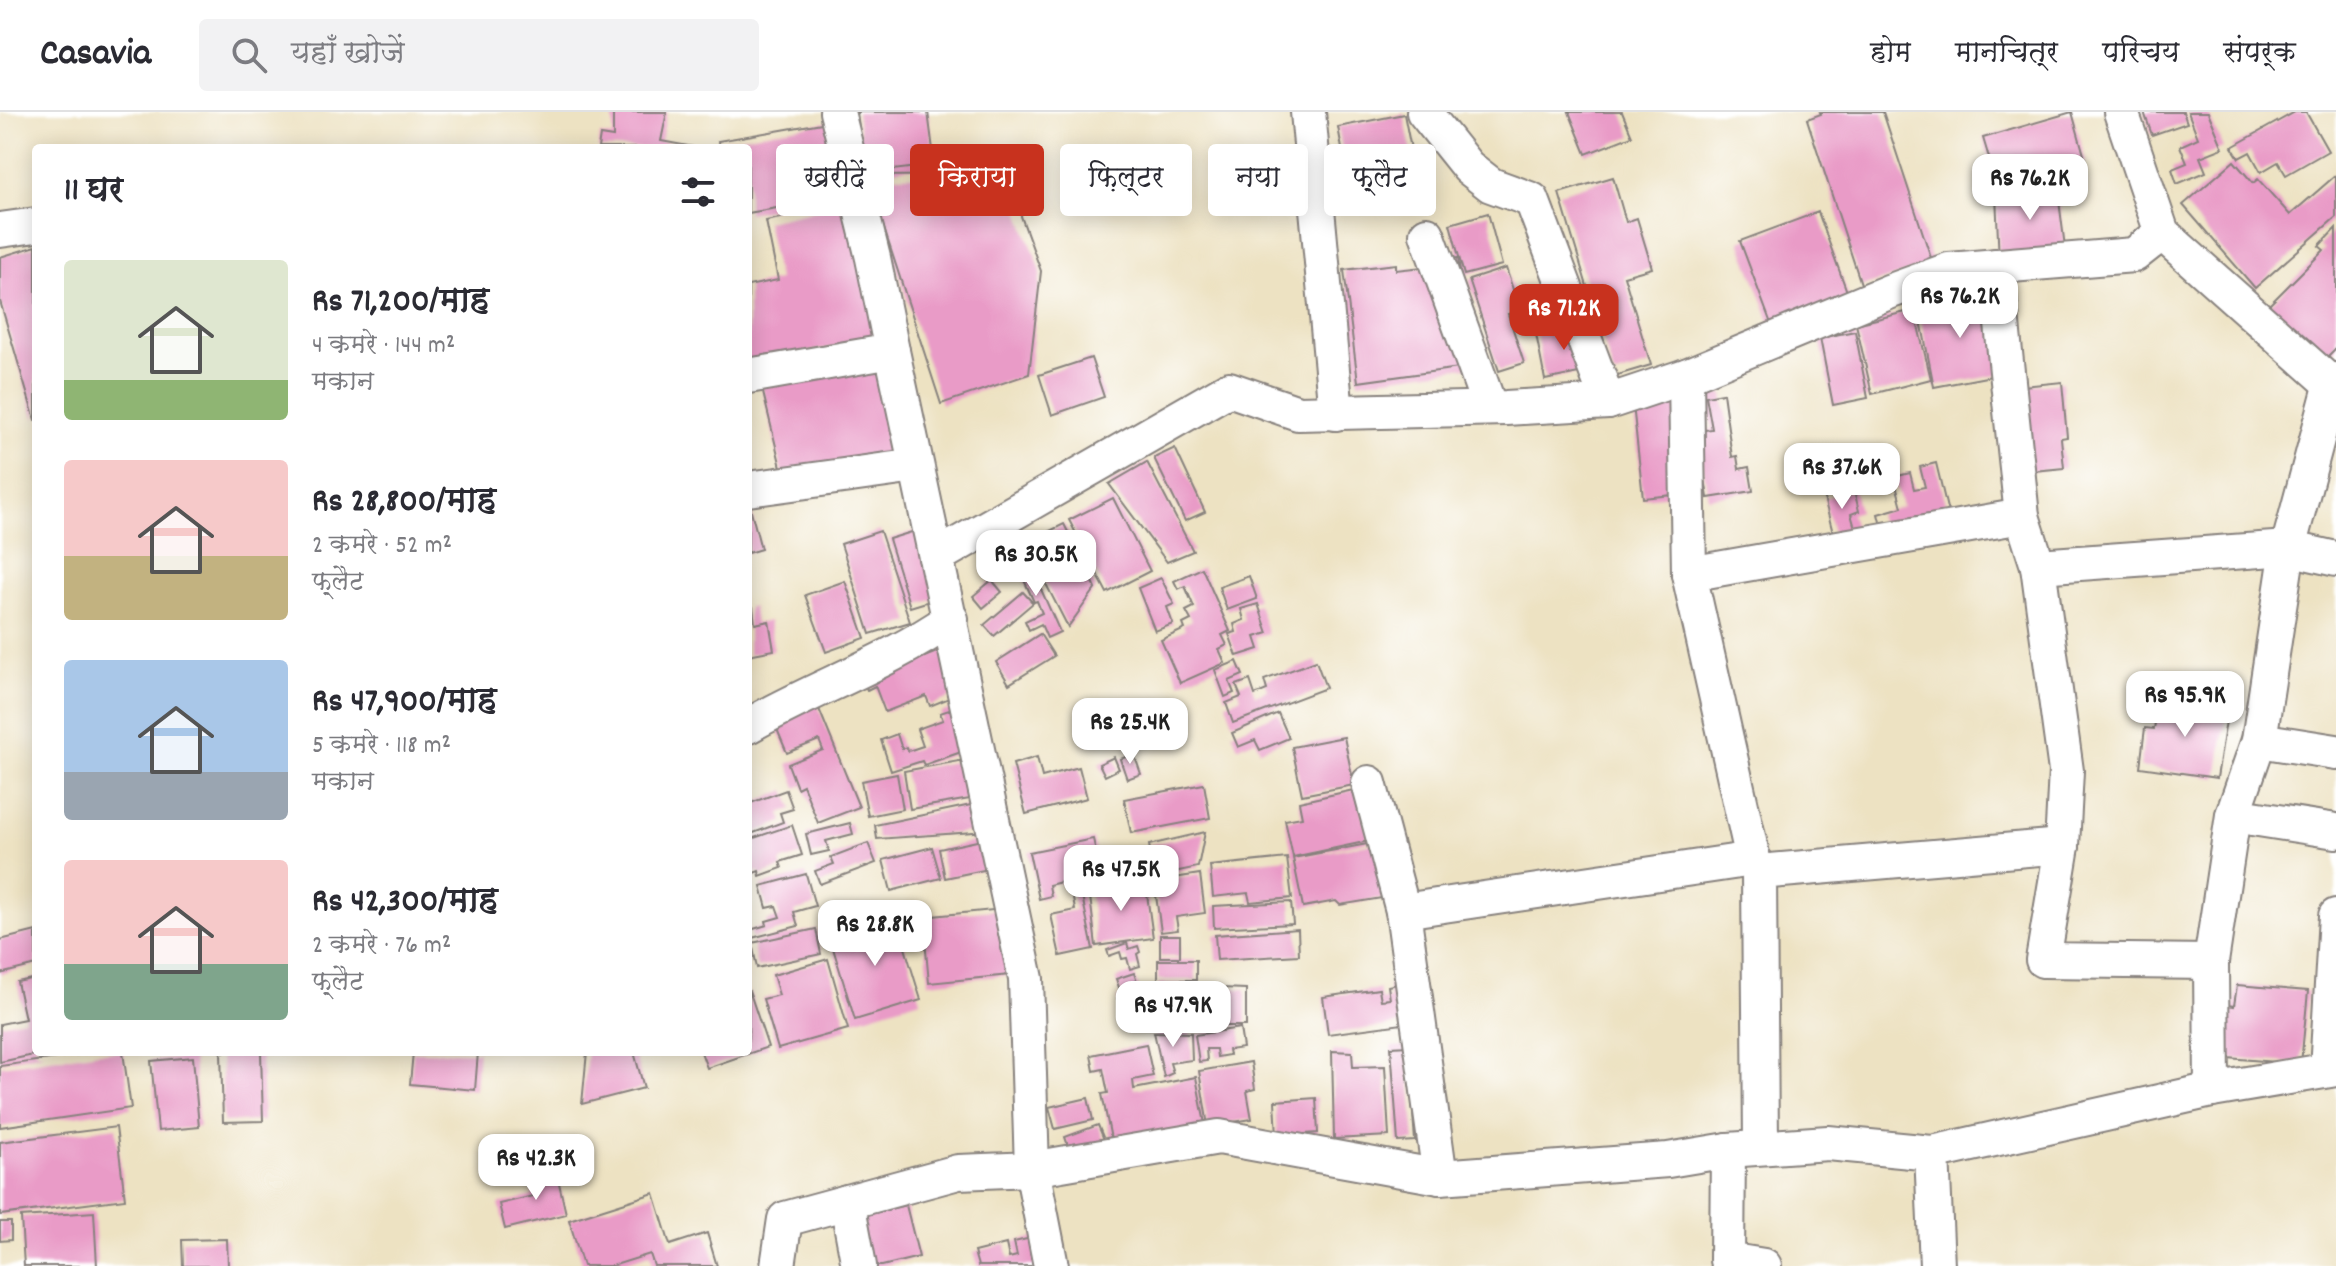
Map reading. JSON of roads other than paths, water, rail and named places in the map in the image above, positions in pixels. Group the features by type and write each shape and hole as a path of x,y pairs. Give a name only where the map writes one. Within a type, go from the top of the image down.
{"street":[{"path":"837,112 873,258 1026,979 1032,1169 1051,1266"},
{"path":"1308,112 1336,413"},
{"path":"1424,112 1468,167 1491,185 1532,200 1608,402"},
{"path":"2121,112 2162,233 2335,383 2288,548 2259,740 2233,815 2211,962 2212,1090"},
{"path":"0,230 32,226"},
{"path":"936,557 1229,389 1298,413 1608,402 1686,376 1949,270 2134,255 2162,233"},
{"path":"1427,234 1490,408"},
{"path":"1996,266 2022,516 2038,566 2066,771 2062,846 2043,960 2211,962"},
{"path":"752,375 892,351"},
{"path":"1403,911 1753,859 1689,574 1686,376"},
{"path":"752,488 916,466"},
{"path":"1689,574 2022,516"},
{"path":"2038,566 2288,548 2336,559"},
{"path":"752,724 917,643 951,619"},
{"path":"2259,740 2336,752"},
{"path":"1369,783 1403,911 1440,1177"},
{"path":"2233,815 2336,831"},
{"path":"1764,1266 1727,1260 1745,1149 1759,872 2062,846"},
{"path":"778,1266 785,1219 958,1172 1032,1169 1219,1137 1440,1177 1668,1160 1745,1149 1828,1143 1932,1153 2212,1090 2332,1070 2336,916"},
{"path":"1932,1153 1937,1266"},
{"path":"847,1202 859,1266"}]}
